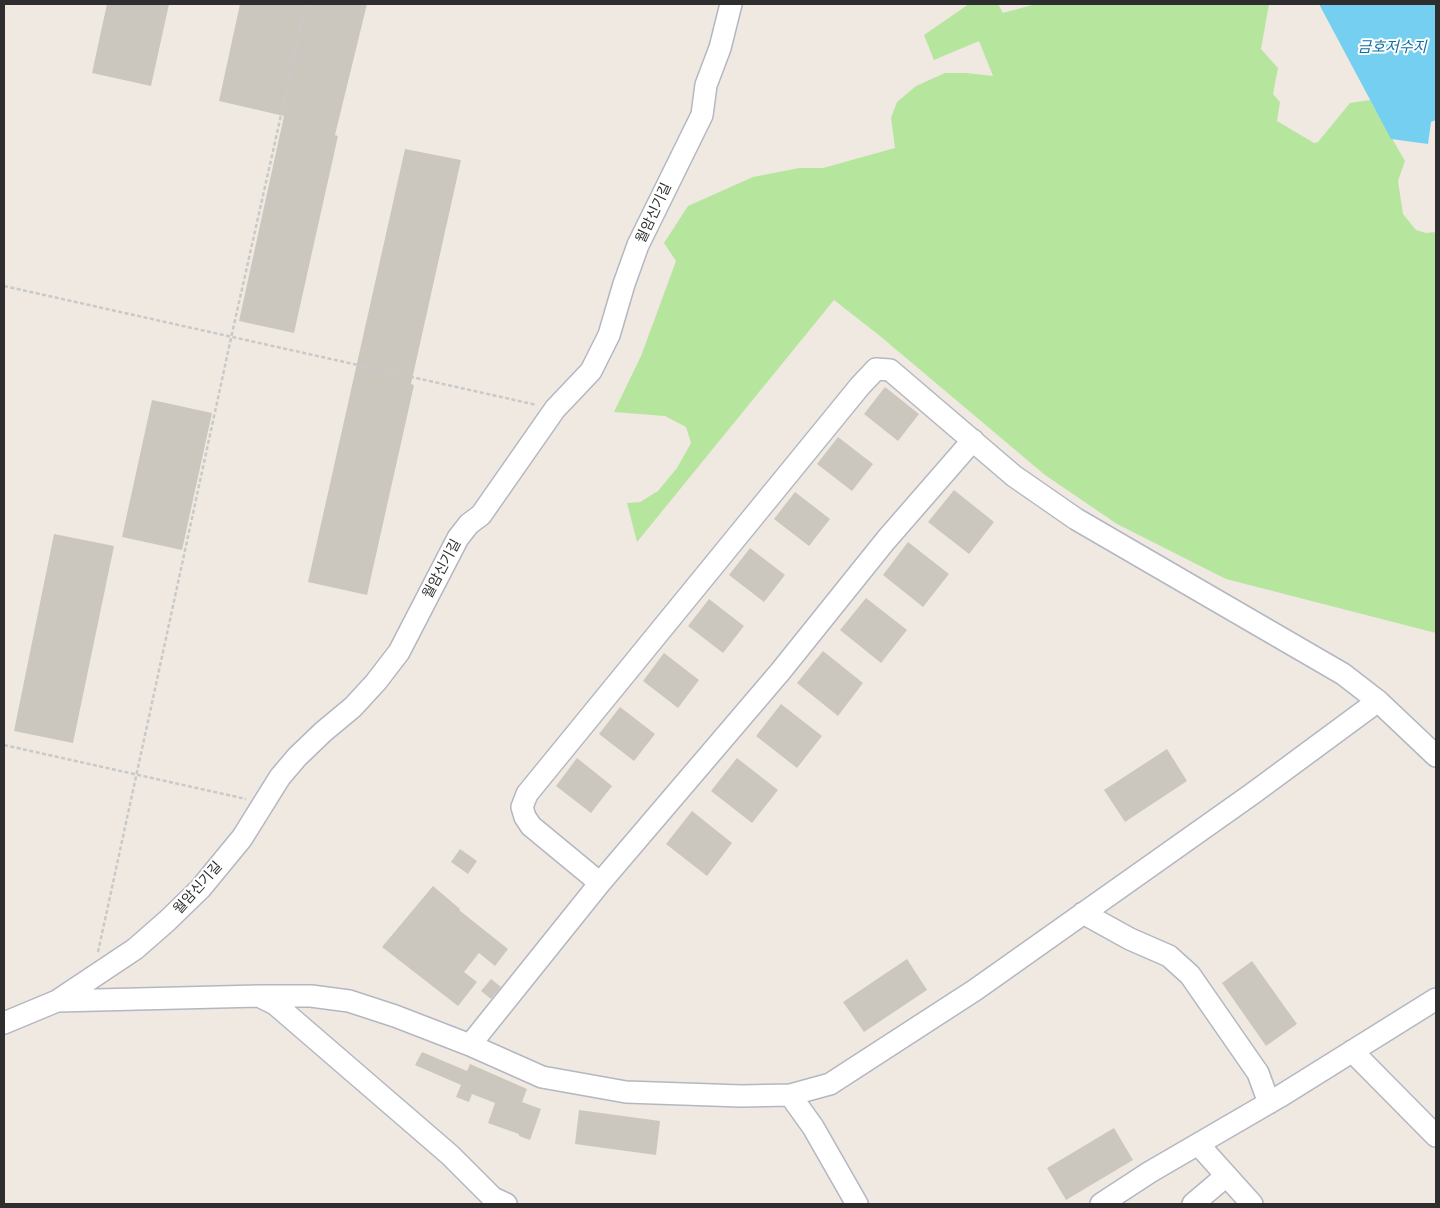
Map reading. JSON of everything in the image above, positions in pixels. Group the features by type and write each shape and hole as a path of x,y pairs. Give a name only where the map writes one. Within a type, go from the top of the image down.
{"street":[{"name":"월암신기길","path":"4,1023 57,1001 135,949 167,921 200,889 242,838 280,777 297,757 353,707 376,682 399,652 458,538 469,524 481,515 555,409 592,371 609,335 638,244 702,116 706,85 720,48 731,4"},
{"path":"600,883 531,826 522,807 527,794 860,386 876,369 890,370 1014,476 1076,519 1343,674 1378,701 1436,756"},
{"path":"470,1045 600,883 780,672 886,540 973,440"},
{"path":"57,1001 311,996 349,1001 395,1016 470,1045 542,1077 626,1092 742,1096 790,1095 830,1084 975,990 1252,794 1378,701"},
{"path":"1083,914 1169,956 1190,975 1258,1074 1269,1102"},
{"path":"259,996 275,1004 450,1155 493,1198 506,1204"},
{"path":"1101,1204 1150,1172 1269,1102 1436,999"},
{"path":"1352,1051 1436,1136"},
{"path":"790,1095 814,1128 857,1204"},
{"path":"1198,1144 1252,1204"},
{"path":"1194,1204 1226,1176"}],"path":[{"path":"92,977 231,338 306,4"},
{"path":"4,286 555,409"},
{"path":"4,745 264,804"}],"green space":[{"path":"969,4 998,4 1003,13 1036,4 1269,4 1261,49 1278,68 1273,94 1280,102 1277,121 1314,143 1318,142 1350,103 1370,100 1405,161 1398,181 1403,214 1416,230 1426,233 1436,232 1436,633 1226,579 1117,524 1045,475 880,336 834,300 637,542 627,503 640,502 658,491 677,468 691,443 686,427 665,416 614,412 641,356 676,261 664,243 688,206 753,177 799,168 823,168 895,148 891,118 897,102 916,86 945,73 993,76 979,41 934,60 924,35"}],"water":[{"name":"금호저수지","path":"1319,4 1436,4 1436,120 1431,122 1428,144 1391,139"}],"building":[{"path":"107,4 169,4 151,86 92,73"},
{"path":"240,4 367,4 335,135 338,136 294,333 239,321 284,116 219,101"},
{"path":"405,149 461,160 411,384 414,385 367,595 308,582"},
{"path":"885,387 919,414 898,441 864,414"},
{"path":"152,400 212,413 182,550 122,537"},
{"path":"838,437 873,464 852,491 817,464"},
{"path":"954,490 994,522 969,554 928,522"},
{"path":"795,492 830,519 809,546 774,519"},
{"path":"54,534 114,546 73,743 14,731"},
{"path":"908,542 949,574 923,607 883,575"},
{"path":"750,548 785,575 764,602 729,575"},
{"path":"866,598 907,630 881,663 840,630"},
{"path":"709,599 744,626 723,653 688,626"},
{"path":"823,651 863,683 838,716 797,683"},
{"path":"664,653 699,680 678,708 643,681"},
{"path":"781,704 822,736 797,768 756,736"},
{"path":"620,707 655,734 634,761 599,734"},
{"path":"1167,749 1187,781 1125,822 1104,790"},
{"path":"577,758 612,786 591,813 556,786"},
{"path":"737,758 778,790 752,823 711,791"},
{"path":"692,811 732,843 707,876 666,844"},
{"path":"460,849 477,861 468,874 451,862"},
{"path":"433,886 459,910 508,949 495,966 479,953 464,972 477,982 458,1006 382,947"},
{"path":"907,959 927,990 864,1032 843,1002"},
{"path":"1252,961 1297,1024 1266,1046 1222,983"},
{"path":"491,979 501,987 491,999 481,991"},
{"path":"422,1052 467,1071 470,1064 527,1089 522,1102 541,1109 530,1140 488,1123 495,1103 472,1094 469,1102 456,1097 461,1085 415,1065"},
{"path":"579,1110 660,1121 656,1155 575,1144"},
{"path":"1114,1128 1133,1160 1066,1200 1047,1168"}]}
